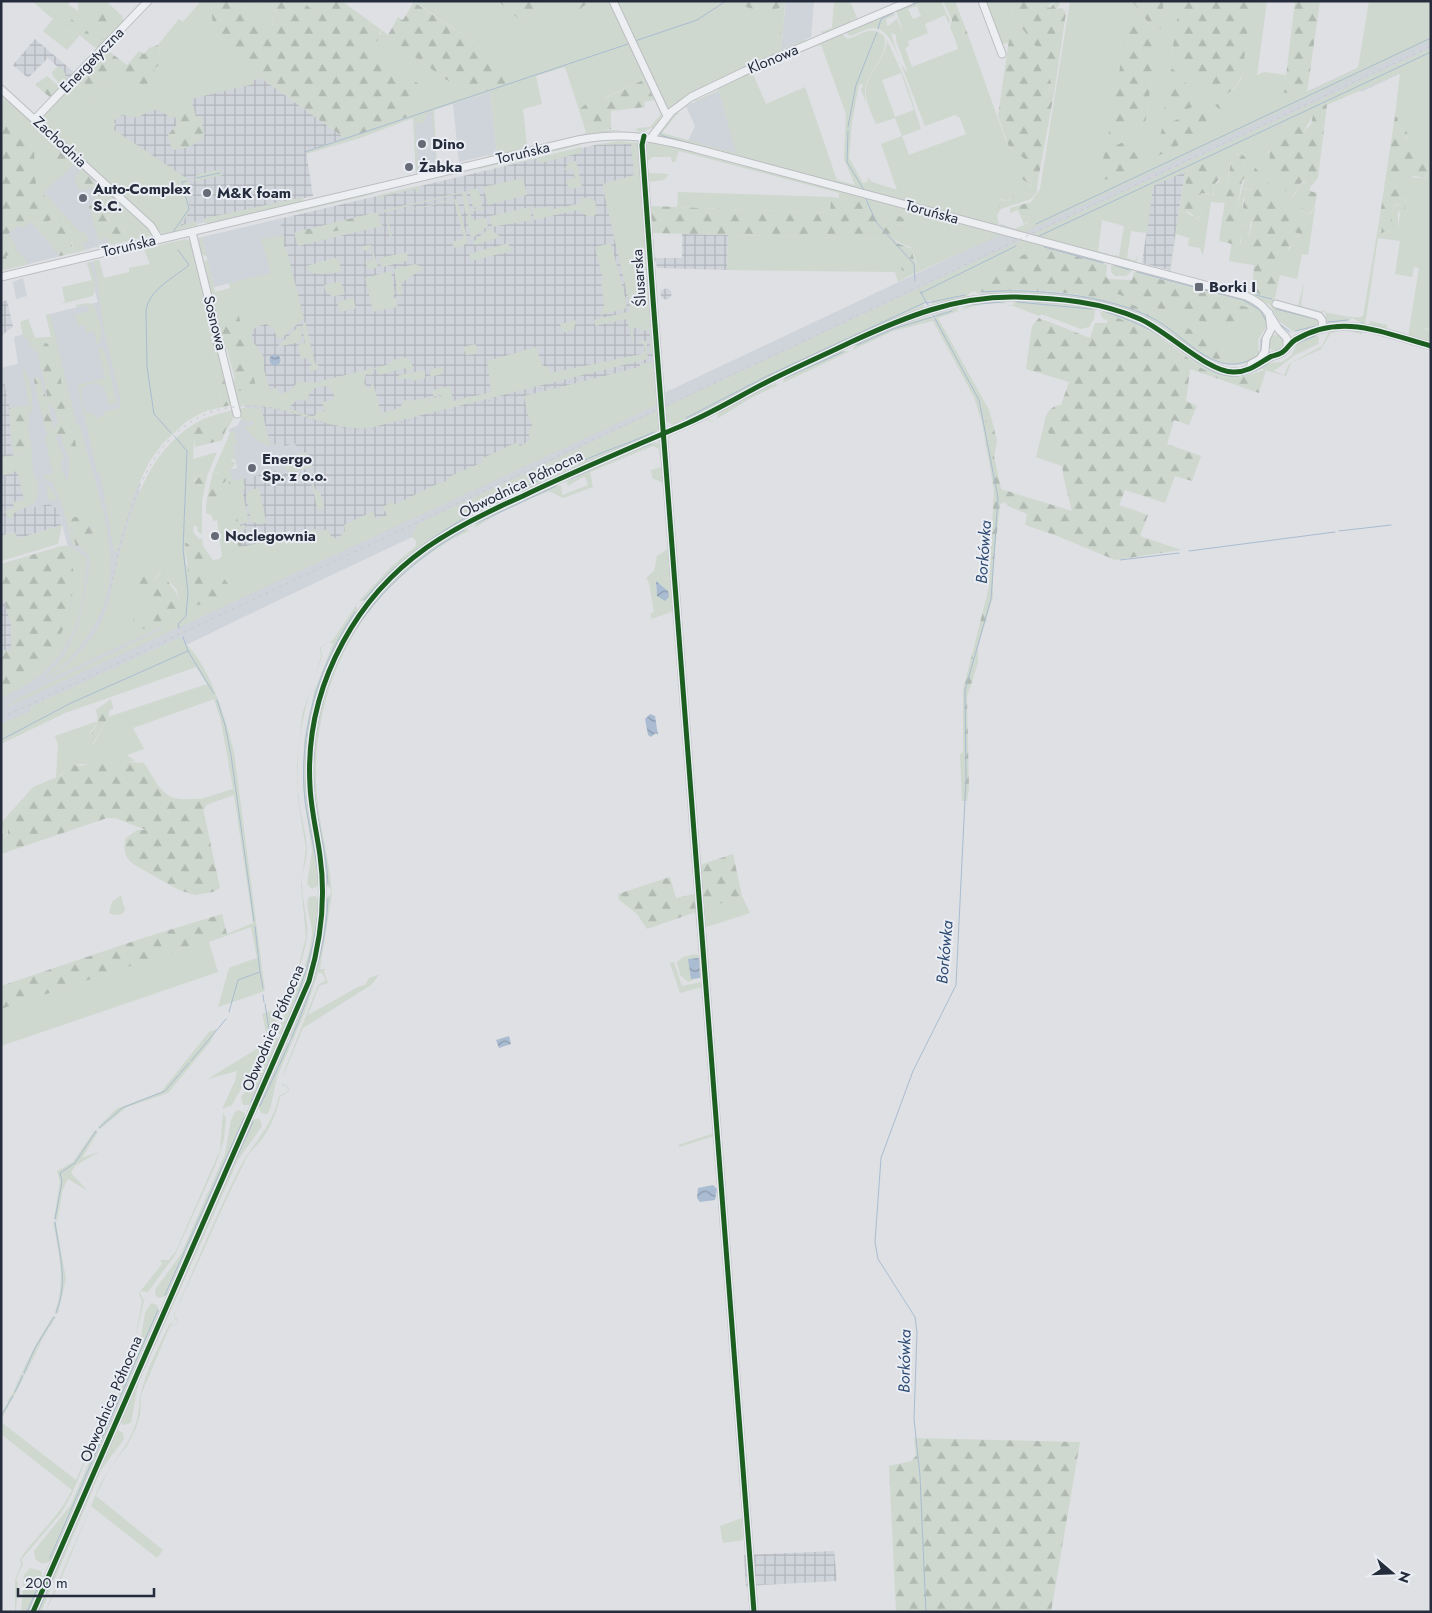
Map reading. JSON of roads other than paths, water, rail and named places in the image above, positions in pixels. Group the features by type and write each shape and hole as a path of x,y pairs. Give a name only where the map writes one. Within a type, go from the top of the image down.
{"street":[{"name":"Energetyczna","path":"35,119 148,1"},
{"path":"613,1 667,116"},
{"name":"Klonowa","path":"648,137 681,103 716,85 910,1"},
{"path":"982,1 1002,54"},
{"name":"Zachodnia","path":"1,89 151,226 159,239"},
{"name":"Toruńska","path":"1,276 594,137 623,135 648,137 1246,296 1261,304 1283,333"},
{"name":"Ślusarska","path":"648,137 642,145 754,1612"},
{"name":"Sosnowa","path":"192,232 237,414"},
{"name":"Obwodnica Północna","path":"32,1612 309,981 319,939 323,900 321,858 311,798 311,742 323,687 344,639 360,614 386,582 435,542 501,506 601,459 663,433 901,320 940,306 974,299 1026,297 1081,302 1113,309 1161,330 1218,370 1239,372 1254,368 1277,354"},
{"path":"1276,304 1319,316 1322,320 1323,329"},
{"path":"1269,313 1271,326 1265,346 1270,352 1277,354 1283,352 1287,346 1304,334"},
{"path":"1269,334 1275,331 1304,334 1338,325 1353,325 1431,346"},
{"path":"1283,333 1288,340 1287,346"},
{"name":"Obwodnica Północna","path":"1205,361 1229,368 1244,366 1260,359 1264,354 1265,346"}],"water":[{"path":"275,354 281,360 275,366 269,360"},
{"path":"656,581 668,591 669,597 665,601 657,596"},
{"path":"650,714 655,716 658,735 656,733 651,737 648,735 645,719"},
{"path":"699,958 700,978 691,979 688,959"},
{"path":"509,1036 511,1044 499,1048 496,1040"},
{"path":"713,1185 717,1189 715,1200 700,1202 697,1198 698,1188"}],"waterway":[{"path":"635,41 697,20 726,1"},
{"name":"Borkówka","path":"897,11 921,1"},
{"name":"Borkówka","path":"878,29 881,19 893,13"},
{"path":"865,24 871,22"},
{"path":"846,32 852,30"},
{"name":"Borkówka","path":"848,127 856,85 877,32"},
{"path":"825,41 840,35"},
{"path":"1036,224 1431,38"},
{"path":"305,152 628,44"},
{"path":"1039,236 1431,52"},
{"path":"661,130 660,134 663,136 995,225"},
{"name":"Borkówka","path":"848,131 847,162 864,190"},
{"path":"196,178 220,173"},
{"path":"173,232 189,209 182,182 187,181"},
{"name":"Borkówka","path":"866,199 876,222 914,264 915,281"},
{"path":"921,293 1016,246"},
{"path":"1044,247 1103,263"},
{"path":"171,433 154,414 147,367 146,311 148,303 157,290 189,265 178,250"},
{"path":"1114,265 1129,270"},
{"path":"1137,272 1243,300 1260,310 1267,323"},
{"name":"Borkówka","path":"920,291 928,305"},
{"path":"981,292 1047,292 1116,304 1156,320 1213,360 1232,364 1250,360 1258,355"},
{"path":"927,303 965,295"},
{"path":"1256,295 1272,299"},
{"path":"686,418 767,376 926,302"},
{"path":"967,305 1002,302"},
{"path":"1017,302 1091,309"},
{"path":"1276,309 1311,318"},
{"path":"857,345 893,329 952,311"},
{"path":"1106,312 1154,332 1203,366 1226,376 1239,376 1267,364"},
{"name":"Borkówka","path":"926,1612 920,1476 914,1419 917,1332 915,1317 878,1259 875,1242 881,1158 913,1071 956,985 966,778 965,690 991,599 998,498 979,400 933,315"},
{"path":"1328,322 1348,320"},
{"path":"1281,325 1290,332"},
{"path":"1295,331 1316,326"},
{"path":"1261,351 1261,340 1267,329"},
{"path":"1355,330 1361,332"},
{"path":"1298,343 1315,336"},
{"path":"1271,361 1284,356 1291,348"},
{"path":"785,378 843,352"},
{"path":"719,412 772,384"},
{"path":"364,600 387,575 413,553 440,533 470,515 532,483 654,432"},
{"path":"175,437 187,451 183,549 188,592 186,616 178,624 179,628"},
{"path":"624,454 651,444"},
{"path":"571,479 607,462"},
{"path":"477,523 556,486"},
{"path":"1339,531 1391,525"},
{"path":"328,884 326,860 315,799 315,745 321,706 334,670 351,636 373,606 399,578 430,552 464,530"},
{"path":"1189,551 1335,532"},
{"path":"1120,560 1179,553"},
{"path":"319,884 317,863 305,801 304,776 308,726 313,702 330,656 355,612"},
{"path":"183,637 188,651 214,694"},
{"path":"1,740 71,703 188,651"},
{"path":"217,700 225,725 231,755 254,921"},
{"path":"260,1106 294,1031 313,980 320,954 328,899"},
{"path":"251,1102 284,1029 303,978 311,953 319,900"},
{"path":"229,1012 238,980 260,972 255,926"},
{"path":"260,972 263,988"},
{"path":"263,995 264,1002"},
{"path":"265,1004 271,1032"},
{"path":"191,1061 226,1019"},
{"path":"99,1128 122,1108 165,1091 189,1063"},
{"path":"165,1295 244,1118"},
{"path":"213,1209 253,1122"},
{"path":"55,1219 62,1181 60,1173 75,1163 96,1131"},
{"path":"55,1222 62,1268 62,1289 56,1313"},
{"path":"50,1558 158,1310"},
{"path":"24,1373 35,1348 54,1317"},
{"path":"15,1392 23,1375"},
{"path":"1,1416 13,1396"},
{"path":"38,1612 91,1488"},
{"path":"27,1612 41,1580"}],"railway":[{"path":"1,718 1431,46"},
{"path":"111,587 127,519 139,487 155,458 176,434 202,416 234,407 273,408 344,428 372,429 640,365"}],"place":[{"name":"Dino","path":"422,144"},
{"name":"Żabka","path":"409,167"},
{"name":"M&K foam","path":"207,193"},
{"name":"Auto-Complex S.C.","path":"83,198"},
{"name":"Borki I","path":"1199,287"},
{"name":"Energo Sp. z o.o.","path":"252,468"},
{"name":"Noclegownia","path":"215,536"}]}
